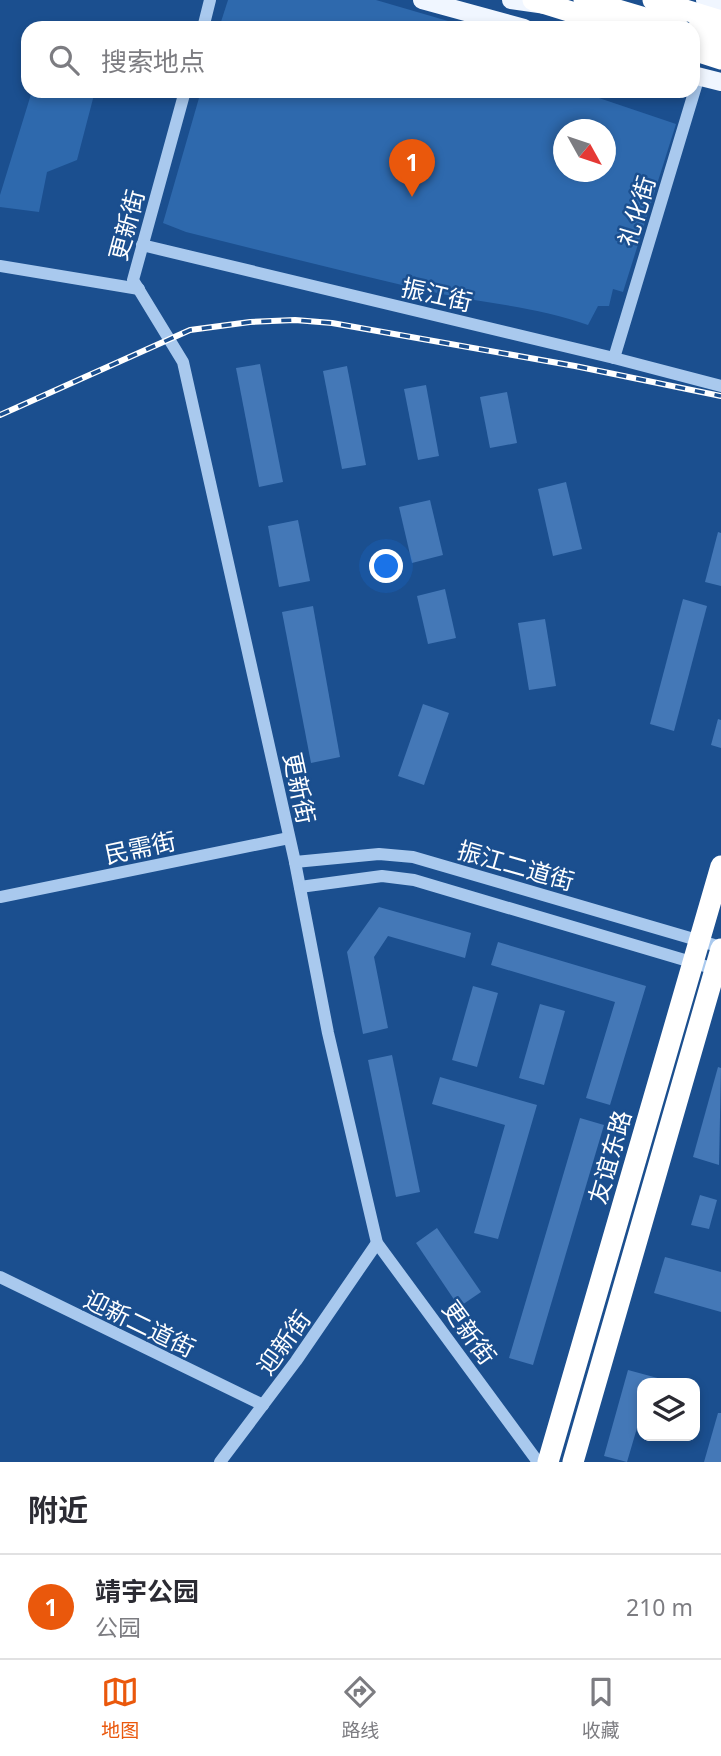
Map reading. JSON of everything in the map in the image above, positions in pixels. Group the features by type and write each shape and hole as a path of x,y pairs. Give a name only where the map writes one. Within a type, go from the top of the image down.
{"highway":[{"path":"584,0 655,21"},
{"path":"653,0 709,15 721,41"},
{"path":"543,3 601,21"},
{"path":"700,52 721,59"},
{"name":"友谊东路","path":"548,1462 721,866"},
{"name":"友谊东路","path":"573,1462 719,955"}],"main road":[{"path":"422,0 468,6 506,21"},
{"path":"511,0 543,3"},
{"path":"700,76 721,82"}],"street":[{"path":"204,21 210,0"},
{"name":"更新街","path":"183,98 142,245 136,285 183,362 295,862 328,1033 377,1243 538,1462"},
{"name":"礼化街","path":"614,358 689,98"},
{"name":"振江街","path":"142,245 721,386"},
{"path":"0,260 136,285"},
{"path":"0,266 136,285"},
{"name":"民需街","path":"0,897 289,838"},
{"name":"振江二道街","path":"295,862 379,854 413,857 699,940 719,955"},
{"name":"振江二道街","path":"300,887 382,876 414,880 693,963 719,955"},
{"name":"迎新街","path":"220,1462 377,1243"},
{"name":"迎新二道街","path":"0,1278 262,1405"}],"shaded area":[{"path":"228,0 376,0 448,21 221,21"},
{"path":"30,98 93,98 77,160 47,172 39,212 0,207 0,195"},
{"path":"199,98 599,98 676,124 623,292 613,289 609,306 598,306 588,325 534,310 442,294 186,232 163,223"}],"building":[{"path":"260,364 283,482 259,487 236,368"},
{"path":"347,366 366,465 342,469 323,371"},
{"path":"426,385 439,456 418,460 404,389"},
{"path":"507,392 517,443 490,448 480,397"},
{"path":"566,482 582,549 553,556 538,489"},
{"path":"430,500 443,555 412,563 399,507"},
{"path":"298,520 310,581 279,587 268,526"},
{"path":"718,532 721,533 721,586 705,582"},
{"path":"445,589 456,638 428,644 417,596"},
{"path":"683,599 707,606 674,731 650,724"},
{"path":"313,606 340,757 311,763 282,612"},
{"path":"545,619 556,686 529,690 518,623"},
{"path":"423,704 449,713 424,785 398,776"},
{"path":"718,719 721,720 721,748 711,745"},
{"path":"379,907 471,933 465,958 388,936 374,957 388,1028 363,1034 347,952"},
{"path":"498,942 646,986 610,1105 586,1098 615,1002 491,965"},
{"path":"473,986 498,993 477,1067 452,1060"},
{"path":"540,1004 565,1011 544,1085 519,1078"},
{"path":"392,1055 420,1192 396,1197 368,1060"},
{"path":"718,1067 721,1068 719,1165 693,1157"},
{"path":"440,1077 537,1105 498,1239 474,1233 505,1125 432,1104"},
{"path":"580,1118 604,1125 533,1365 509,1358"},
{"path":"700,1195 717,1200 709,1229 691,1225"},
{"path":"437,1228 481,1292 459,1307 416,1243"},
{"path":"665,1257 721,1272 721,1312 654,1293"},
{"path":"628,1370 658,1378 637,1378 637,1428 627,1462 604,1456"},
{"path":"718,1413 721,1413 721,1462 704,1462"}],"railway":[{"path":"0,415 190,330 250,322 295,320 332,323 575,366 721,396"}],"place":[{"name":"靖宇公园","path":"412,197"}]}
